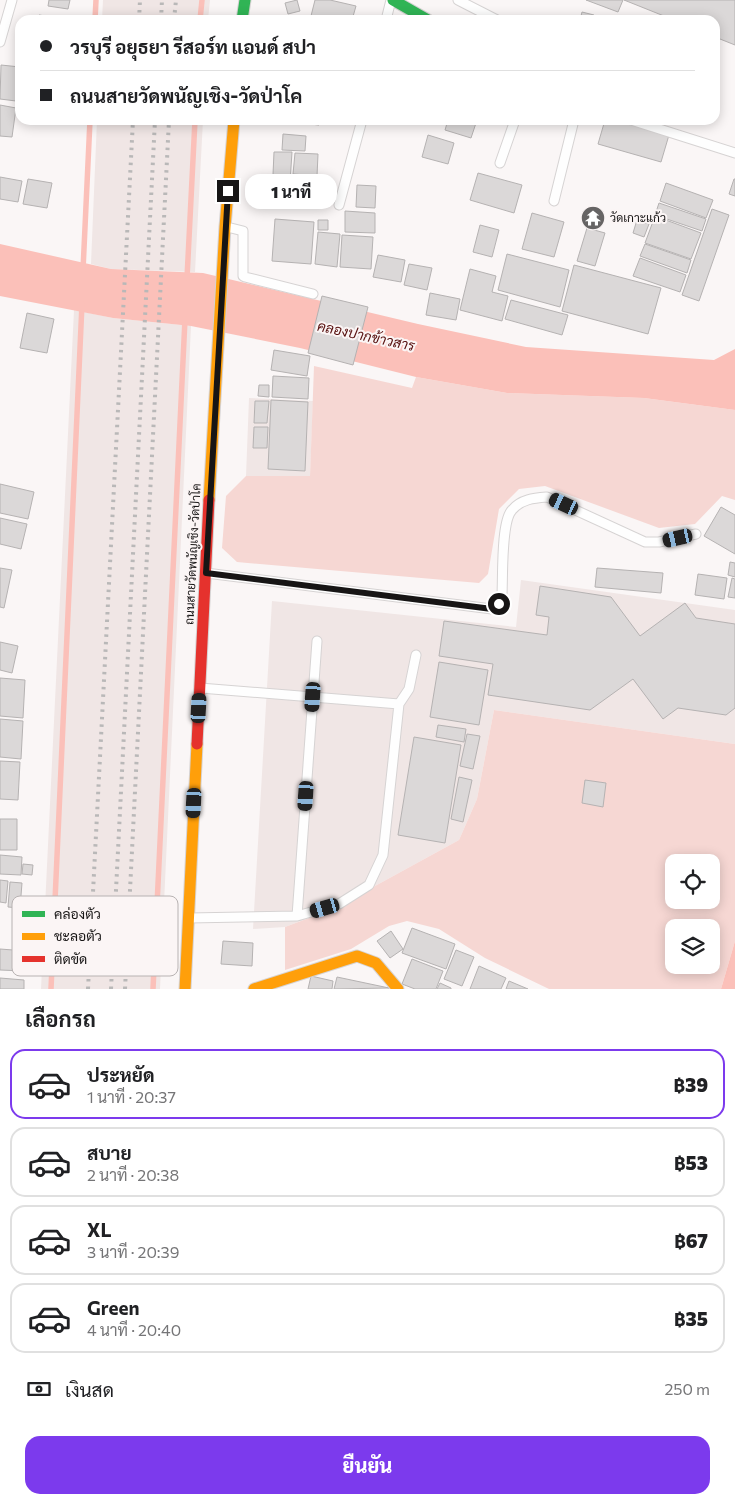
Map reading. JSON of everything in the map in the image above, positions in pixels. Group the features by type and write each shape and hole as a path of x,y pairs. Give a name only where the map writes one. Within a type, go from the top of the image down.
{"main road":[{"path":"243,15 245,0"},
{"path":"392,0 419,15"},
{"name":"ถนนสายวัดพนัญเชิง-วัดป่าโค","path":"185,989 222,269 234,125"},
{"path":"254,989 357,956 376,963 398,989"}],"lane":[{"path":"0,42 12,0"},
{"path":"388,15 392,0"},
{"path":"458,0 487,15"},
{"path":"339,205 361,125"},
{"path":"500,163 512,125"},
{"path":"554,201 573,125"},
{"path":"647,125 735,153"},
{"path":"225,227 243,231 243,276 313,294"},
{"path":"206,573 492,609 499,604 502,594 506,522 511,510 521,502 547,497 645,542 659,542 696,534"},
{"path":"297,916 317,641"},
{"path":"188,918 297,916 339,904 369,885 383,855 399,704 409,689 416,655"},
{"path":"200,688 399,704"}],"shaded area":[{"path":"103,0 210,0 208,15 102,15"},
{"path":"97,125 203,125 195,272 111,269 91,264"},
{"path":"74,310 113,318 191,326 164,896 46,896"},
{"path":"314,366 412,388 416,377 507,393 644,398 735,410 735,500 722,496 695,524 659,528 545,486 519,489 499,509 488,574 479,583 237,562 222,548 226,496 246,476 310,476"},
{"path":"249,398 313,401 310,476 246,476"},
{"path":"521,580 735,610 735,744 494,710 477,799 459,840 333,909 285,927 253,929 272,601 516,627"},
{"path":"494,710 735,744 735,941 721,989 549,989 485,958 439,929 407,921 389,926 351,949 285,970 285,927 333,909 459,840 477,799"},
{"path":"42,976 161,976 160,989 41,989"}],"water":[{"name":"คลองปากข้าวสาร","path":"0,244 111,269 203,273 418,324 526,347 714,360 735,349 735,410 644,398 507,393 416,377 300,348 191,326 113,318 0,296"},
{"path":"735,941 735,989 721,989"}],"building":[{"path":"49,0 70,0 68,9 48,6"},
{"path":"297,0 300,11 288,14 285,3"},
{"path":"315,0 330,0 356,6 353,15 311,15"},
{"path":"586,0 623,0 618,12"},
{"path":"624,0 735,0 735,45 720,39 720,15 662,15"},
{"path":"582,12 594,15 581,15"},
{"path":"1,65 15,66 15,101 0,99"},
{"path":"0,105 15,108 12,137 0,136"},
{"path":"446,125 475,125 471,138 445,130"},
{"path":"604,125 633,125 669,135 661,162 598,144"},
{"path":"283,134 306,136 305,151 282,150"},
{"path":"428,135 454,143 448,164 422,157"},
{"path":"274,152 292,152 289,198 272,197"},
{"path":"295,153 318,154 317,176 293,174"},
{"path":"478,173 522,185 514,213 470,200"},
{"path":"0,177 22,181 18,202 0,199"},
{"path":"294,177 317,179 315,208 292,206"},
{"path":"28,179 52,183 47,208 23,204"},
{"path":"735,179 735,196 729,194"},
{"path":"666,183 713,200 706,218 660,201"},
{"path":"357,185 376,186 375,208 356,207"},
{"path":"280,199 290,200 290,206 280,206"},
{"path":"659,203 706,219 702,231 655,215"},
{"path":"712,209 729,215 699,301 682,295"},
{"path":"345,211 375,213 375,233 345,232"},
{"path":"532,213 564,222 554,257 522,249"},
{"path":"655,216 701,233 691,259 645,243"},
{"path":"275,219 314,222 311,264 272,261"},
{"path":"318,220 328,220 328,230 318,230"},
{"path":"637,220 649,224 644,237 633,233"},
{"path":"480,225 499,230 492,257 473,252"},
{"path":"587,228 605,233 595,266 577,261"},
{"path":"318,232 340,234 337,267 315,264"},
{"path":"342,235 373,237 371,269 340,267"},
{"path":"645,244 691,260 687,273 640,256"},
{"path":"507,254 569,270 560,307 498,290"},
{"path":"378,255 405,260 401,282 373,277"},
{"path":"640,258 686,275 680,292 633,276"},
{"path":"409,264 432,268 427,290 404,285"},
{"path":"574,265 661,288 648,334 562,311"},
{"path":"470,269 496,276 492,292 508,296 502,321 460,310"},
{"path":"430,293 460,299 456,320 426,315"},
{"path":"322,296 368,307 353,365 308,353"},
{"path":"511,300 568,315 562,335 505,319"},
{"path":"27,313 54,319 47,353 20,348"},
{"path":"274,350 310,356 307,376 271,370"},
{"path":"273,376 309,378 308,399 272,397"},
{"path":"259,385 269,385 269,397 258,396"},
{"path":"271,400 308,402 305,471 268,469"},
{"path":"255,401 269,401 267,423 254,423"},
{"path":"254,427 268,427 267,448 253,448"},
{"path":"0,484 34,492 28,519 0,513"},
{"path":"721,507 735,515 735,554 704,536"},
{"path":"0,518 27,524 21,549 0,544"},
{"path":"730,562 735,563 735,577 728,575"},
{"path":"0,568 12,570 4,608 0,607"},
{"path":"597,568 663,573 661,593 595,587"},
{"path":"698,574 727,578 724,599 695,595"},
{"path":"732,578 735,579 735,598 728,597"},
{"path":"540,586 611,597 640,636 685,603 696,618 735,624 735,708 726,715 678,708 663,719 633,679 590,710 488,695 493,664 439,656 444,621 547,635 549,617 536,615"},
{"path":"0,642 18,646 12,673 0,670"},
{"path":"439,662 488,670 479,725 430,717"},
{"path":"0,678 25,680 23,718 0,716"},
{"path":"0,719 23,721 21,759 0,757"},
{"path":"438,725 466,729 464,742 436,737"},
{"path":"467,734 480,736 473,769 460,766"},
{"path":"414,737 461,745 445,843 398,835"},
{"path":"0,761 20,762 18,800 0,799"},
{"path":"459,777 472,780 463,822 451,819"},
{"path":"585,780 606,783 603,807 582,803"},
{"path":"0,819 17,819 17,850 0,850"},
{"path":"0,855 22,857 21,875 0,874"},
{"path":"23,864 33,865 32,875 22,874"},
{"path":"0,880 8,881 6,903 0,902"},
{"path":"10,882 22,883 21,896 12,896 12,907 8,907"},
{"path":"412,928 455,944 446,969 402,953"},
{"path":"391,931 403,949 390,958 377,941"},
{"path":"223,941 253,943 252,966 221,964"},
{"path":"0,949 12,950 12,970 0,970"},
{"path":"456,950 474,957 462,986 444,979"},
{"path":"412,959 443,971 436,989 415,989 402,984"},
{"path":"479,966 506,978 501,989 470,989"},
{"path":"311,976 333,981 332,989 308,989"},
{"path":"337,977 389,988 334,989"},
{"path":"0,978 24,980 24,989 0,989"},
{"path":"509,981 528,989 506,989"},
{"path":"440,983 451,988 451,989 437,989"}],"waterway":[{"path":"95,15 96,0"},
{"path":"200,15 202,0"},
{"path":"83,270 90,125"},
{"path":"187,278 195,125"},
{"path":"55,896 82,304"},
{"path":"157,896 185,319"},
{"path":"51,989 52,976"},
{"path":"153,989 154,976"}],"railway":[{"path":"139,15 140,0"},
{"path":"161,15 162,0"},
{"path":"174,15 176,0"},
{"path":"93,896 133,125"},
{"path":"116,896 155,125"},
{"path":"130,896 169,125"},
{"path":"88,989 89,976"},
{"path":"111,989 112,976"},
{"path":"125,989 126,976"}],"traffic: fast":[{"path":"243,15 245,0"},
{"path":"393,0 419,15"}],"traffic: slow":[{"path":"209,500 225,227 234,125"},
{"path":"185,989 197,744"},
{"path":"254,989 357,956 376,963 398,989"}],"traffic: jam":[{"path":"197,744 209,500"}],"place":[{"name":"วัดเกาะแก้ว","path":"593,218"}],"route":[{"path":"228,191 222,269 206,573 492,609 499,604"}]}
